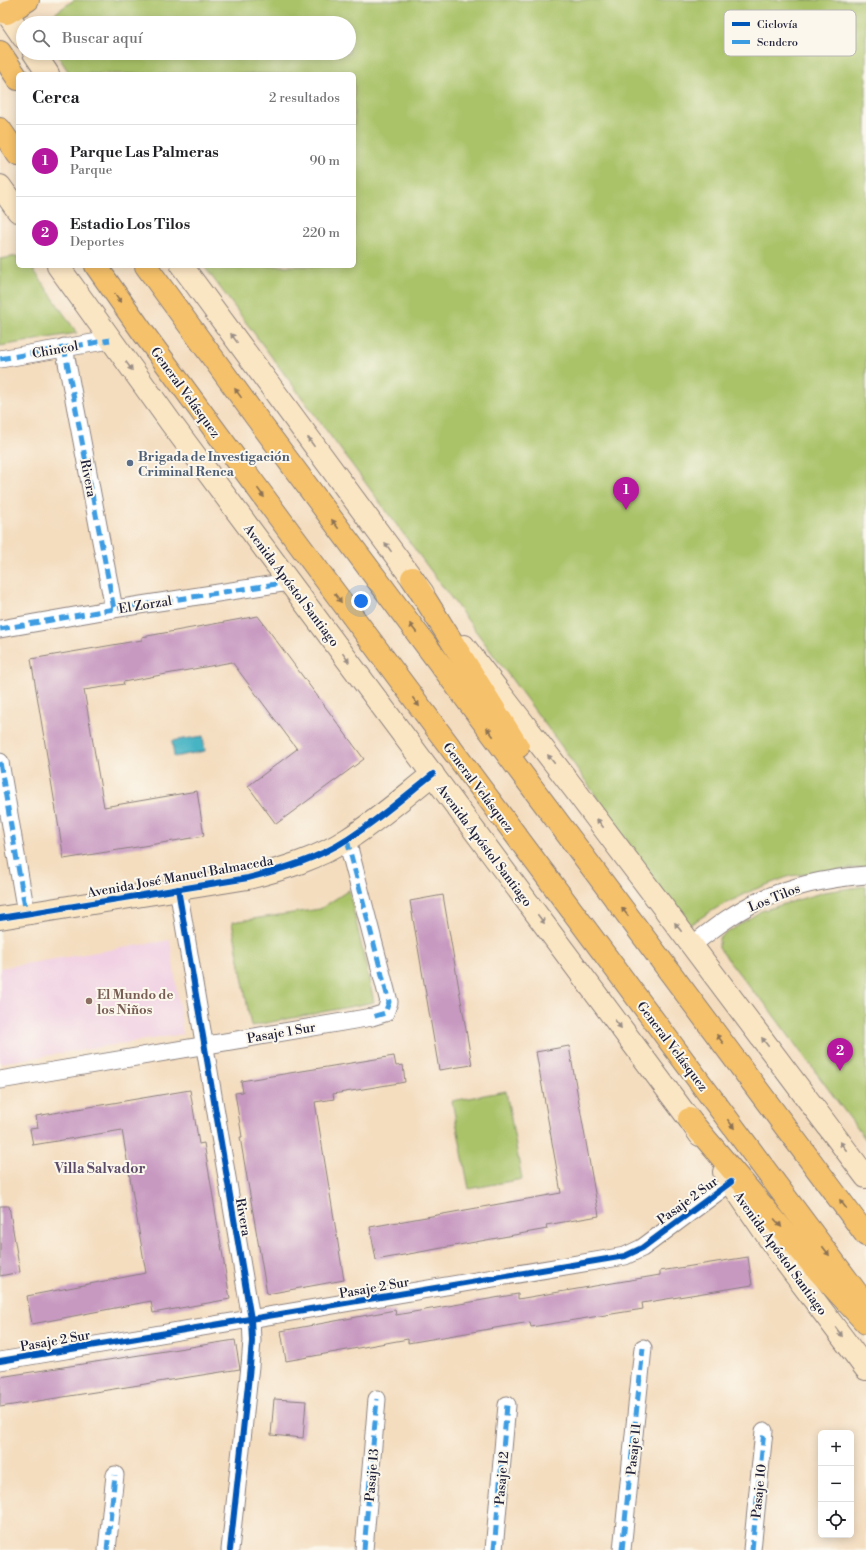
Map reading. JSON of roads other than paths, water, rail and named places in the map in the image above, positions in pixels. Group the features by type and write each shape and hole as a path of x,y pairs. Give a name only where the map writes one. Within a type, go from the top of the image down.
{"main road":[{"path":"16,26 4,8 28,0"},
{"path":"0,52 16,76"},
{"path":"39,60 47,72"},
{"path":"0,129 16,152"},
{"path":"0,186 16,208"},
{"name":"Avenida Apóstol Santiago","path":"59,268 110,340 289,582 689,1119 781,1256 866,1369"},
{"name":"General Velásquez","path":"97,268 288,531 866,1305"},
{"path":"147,268 266,431 866,1235"},
{"path":"183,268 412,578 570,783 866,1177"},
{"path":"412,578 606,887"},
{"name":"Avenida José Manuel Balmaceda","path":"0,918 248,878 277,871 305,861 347,840 433,774"},
{"path":"689,1119 811,1263 866,1323"}],"street":[{"name":"Chincol","path":"0,359 110,340"},
{"name":"Rivera","path":"64,347 114,609"},
{"name":"El Zorzal","path":"0,629 114,609 289,582"},
{"path":"0,762 26,913"},
{"name":"Pasaje 1 Sur","path":"0,1080 372,1017 385,1013 389,1002 347,840"},
{"name":"Los Tilos","path":"692,945 736,913 758,901 778,893 819,881 866,875"},
{"name":"Rivera","path":"178,889 250,1319 252,1341 230,1550"},
{"name":"Pasaje 2 Sur","path":"0,1361 625,1256 642,1248 731,1182"},
{"name":"Pasaje 11","path":"622,1550 643,1348"},
{"name":"Pasaje 13","path":"364,1550 377,1399"},
{"name":"Pasaje 12","path":"494,1550 508,1405"},
{"name":"Pasaje 10","path":"752,1550 764,1431"},
{"path":"107,1550 115,1475"}],"water":[{"path":"203,736 205,751 174,757 172,741"}],"place":[{"name":"Brigada de Investigación Criminal Renca","path":"130,463"},
{"name":"Parque Las Palmeras","path":"626,510"},
{"name":"El Mundo de los Niños","path":"89,1001"},
{"name":"Estadio Los Tilos","path":"840,1071"}],"district":[{"name":"Villa Salvador","path":"100,1168"}]}
